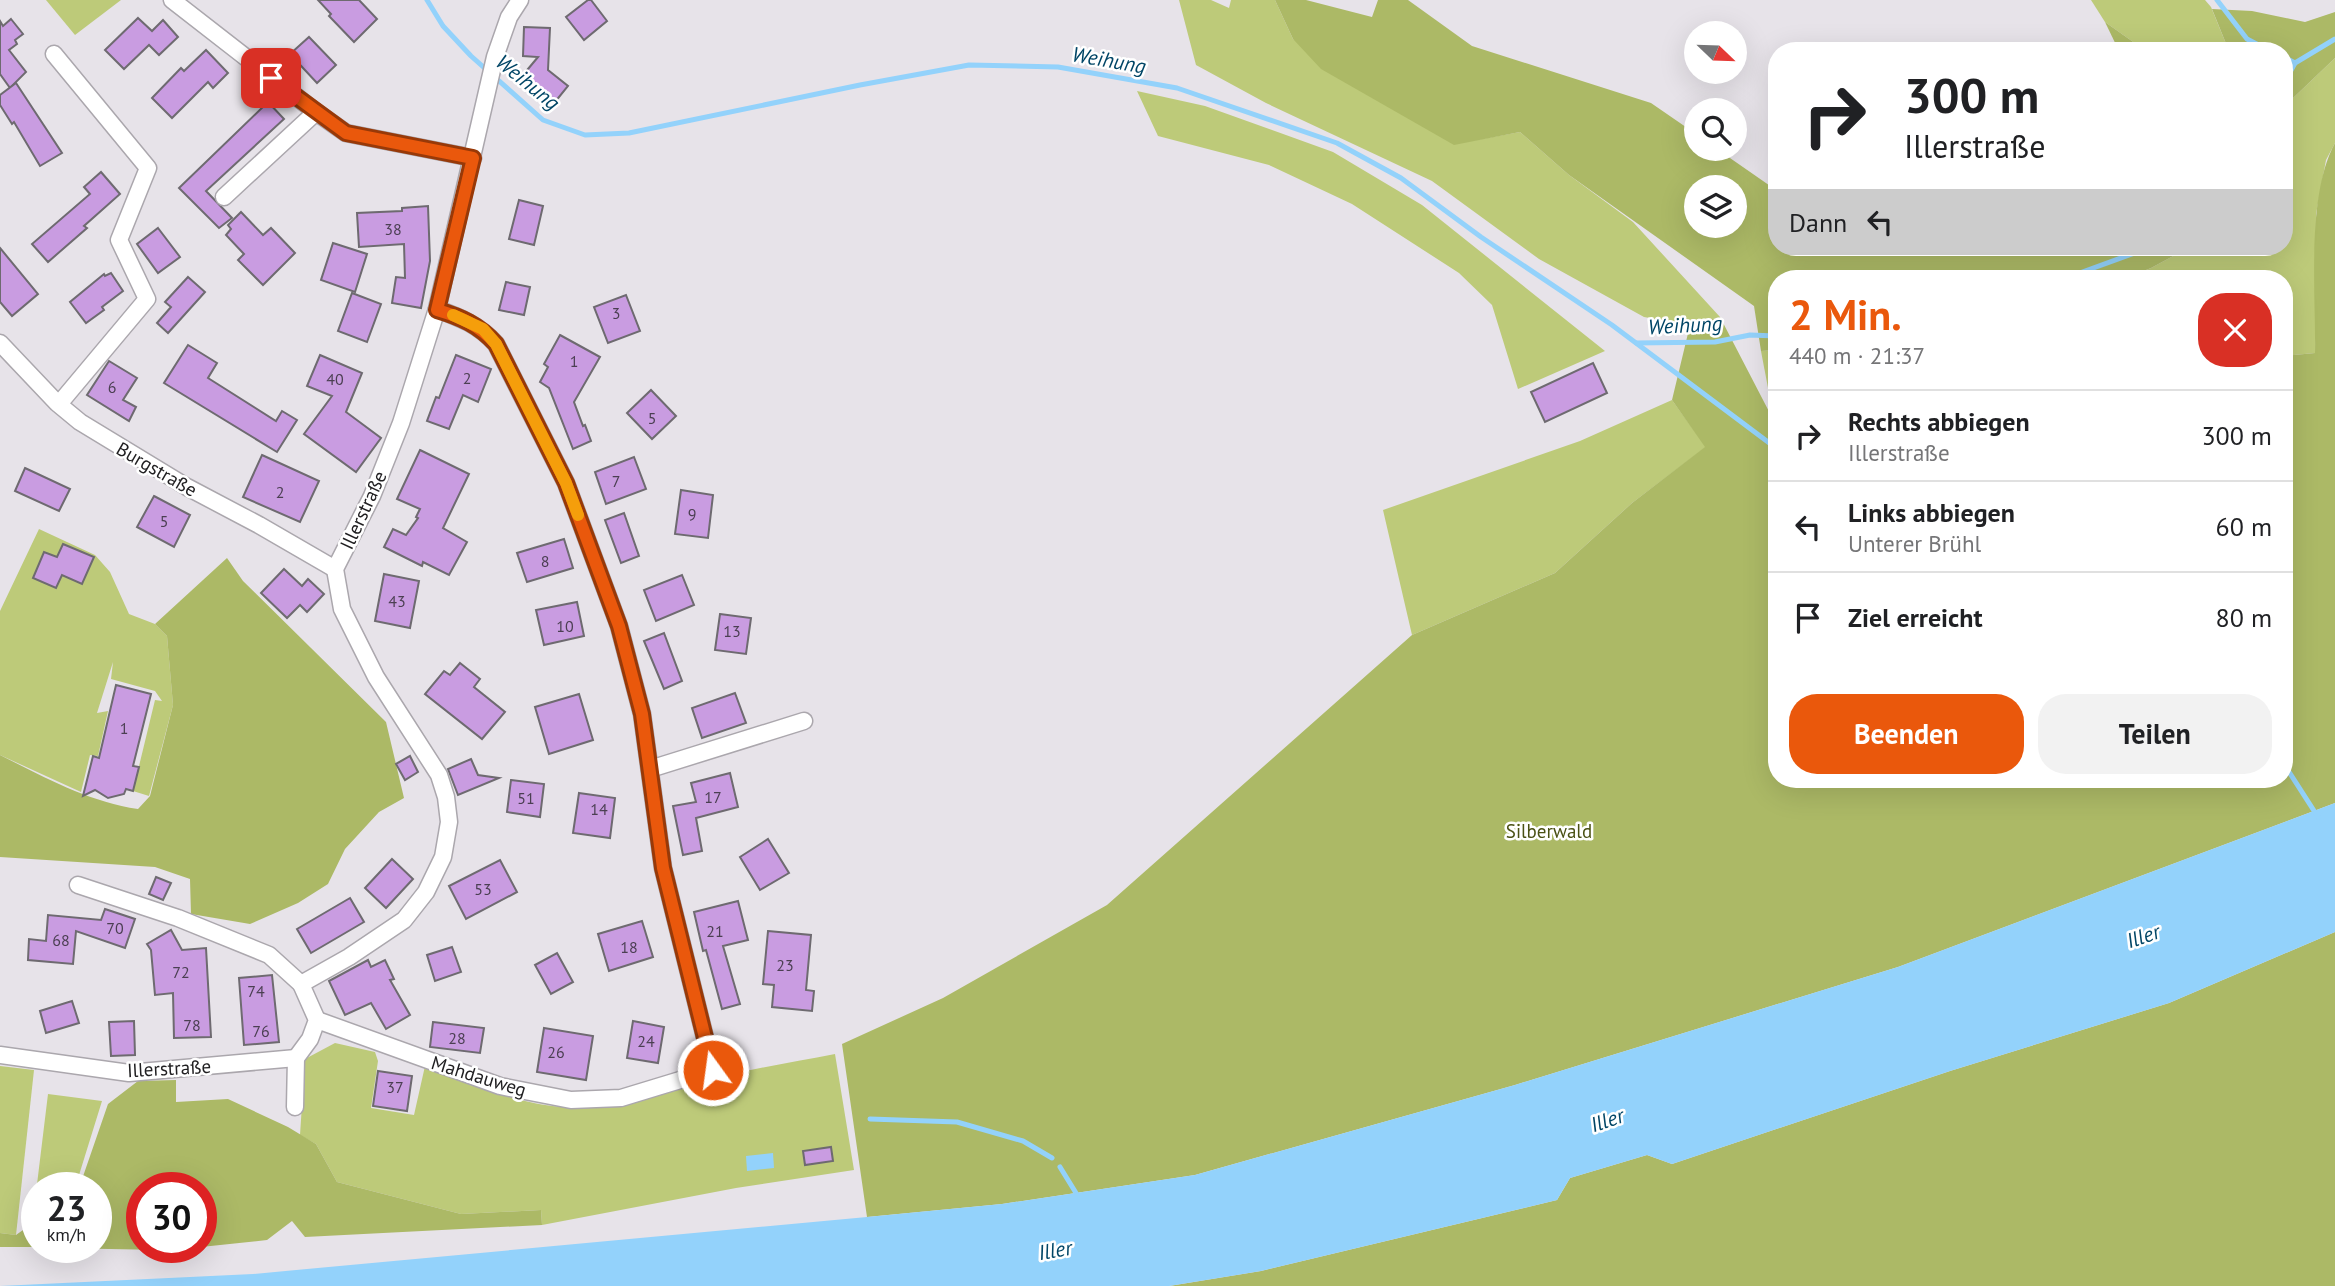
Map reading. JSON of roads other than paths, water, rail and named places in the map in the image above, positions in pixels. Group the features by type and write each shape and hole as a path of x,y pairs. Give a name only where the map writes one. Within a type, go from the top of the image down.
{"street":[{"path":"172,0 346,133 473,158"},
{"name":"Illerstraße","path":"301,984 349,957 404,920 426,892 443,857 449,822 446,797 439,775 376,677 342,609 335,569 372,496 401,423 437,310 495,57 509,17 520,0"},
{"path":"54,54 148,168 119,240 147,299 62,401"},
{"path":"224,197 316,112"},
{"name":"Mahdauweg","path":"317,1020 500,1086 571,1100 621,1098 713,1070 663,868 642,714 619,626 566,483 496,344 483,329 465,319 437,310"},
{"name":"Burgstraße","path":"0,343 62,401 80,422 142,461 335,569"},
{"path":"650,769 804,721"},
{"path":"78,885 178,918 269,955 301,984 317,1020 310,1039 296,1058 295,1107"},
{"name":"Illerstraße","path":"0,1055 129,1073 296,1058"}],"water":[{"name":"Iller","path":"2335,803 2335,932 2169,1003 1950,1071 1672,1164 1647,1155 1570,1178 1557,1200 1261,1271 1169,1286 0,1286 253,1274 867,1217 1002,1204 1195,1175 1515,1085 1898,967"},
{"path":"773,1153 774,1168 747,1171 746,1156"}],"waterway":[{"name":"Weihung","path":"427,0 443,26 471,56 543,120 585,135 629,133 969,65 1058,67 1177,88 1337,143 1401,178 1481,237 1612,325 1768,442"},
{"path":"2217,0 2247,39 2253,42"},
{"name":"Weihung","path":"2293,67 2335,39"},
{"name":"Weihung","path":"2088,270 2126,256"},
{"name":"Weihung","path":"1636,343 1715,342 1750,335 1768,336"},
{"path":"2293,778 2318,817"},
{"path":"870,1119 957,1122 1023,1141 1052,1158"},
{"path":"1060,1167 1076,1193"}],"park label":[{"name":"Silberwald","path":"1549,831"}]}
